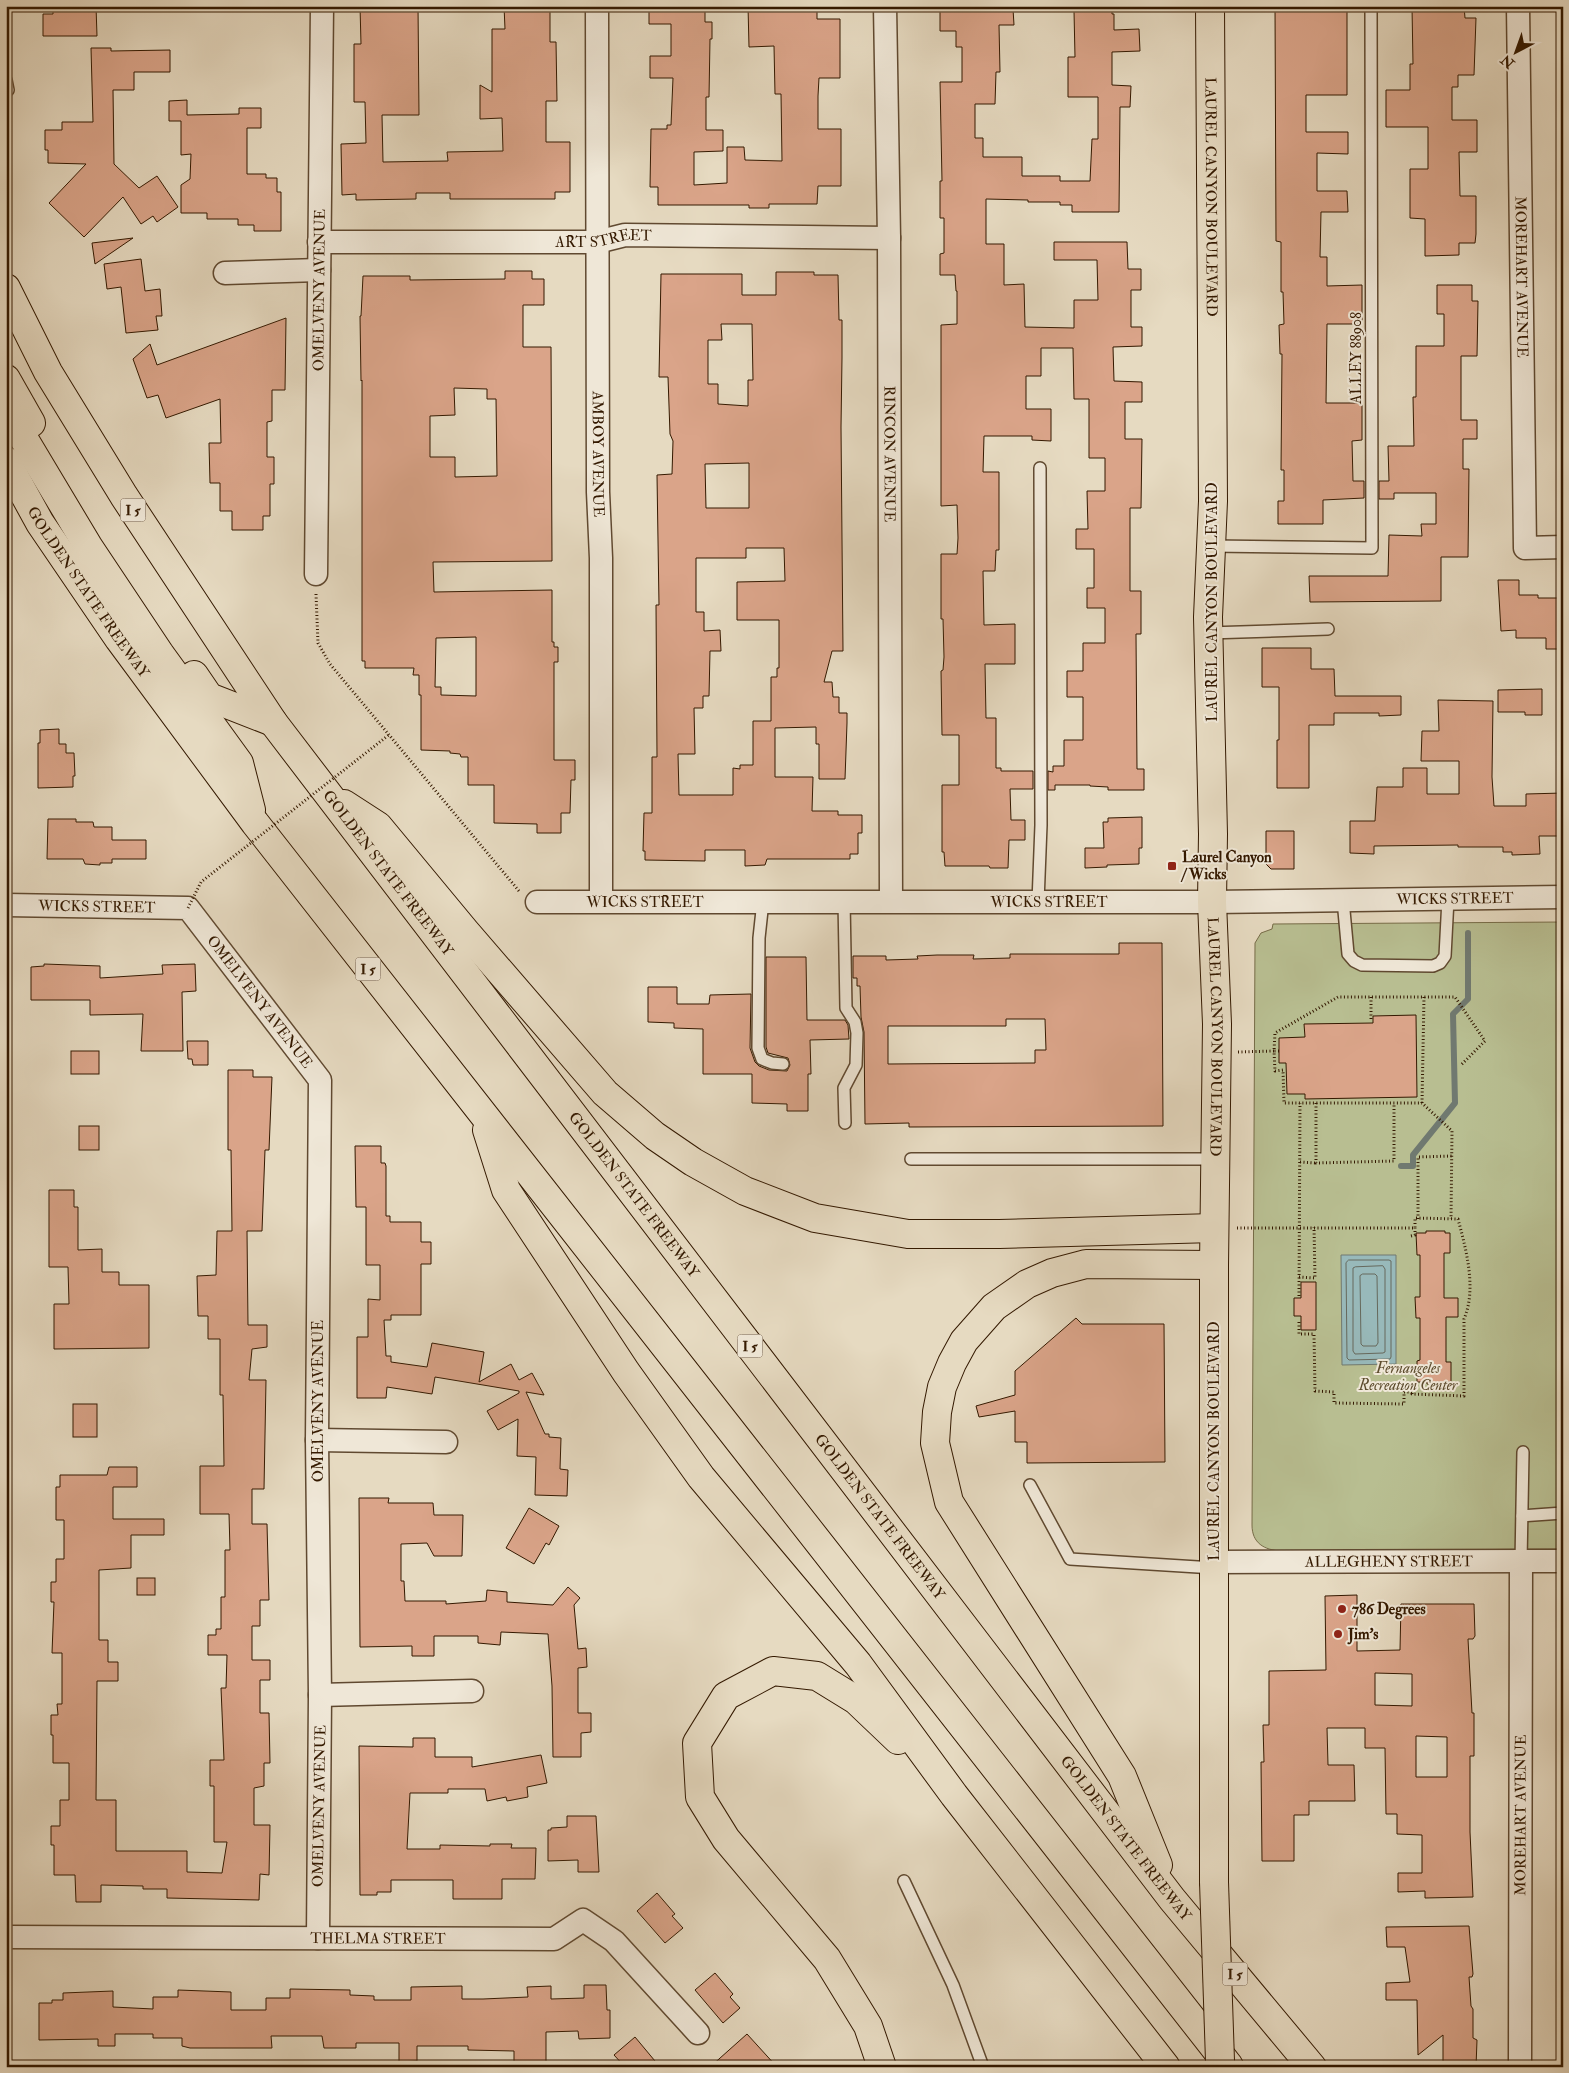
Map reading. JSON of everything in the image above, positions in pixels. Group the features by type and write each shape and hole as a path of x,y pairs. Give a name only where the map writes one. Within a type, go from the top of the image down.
{"main road":[{"name":"LAUREL CANYON BOULEVARD","path":"1210,6 1213,491 1209,633 1216,1053 1214,1228 1214,1882 1220,2067"},
{"name":"GOLDEN STATE FREEWAY","path":"6,288 48,372 119,488 274,722 1172,1898 1312,2067"},
{"path":"6,379 60,474 121,570 209,697 274,722"},
{"path":"6,409 88,546 160,654 239,763 255,823"},
{"name":"GOLDEN STATE FREEWAY","path":"6,461 40,522 119,639 255,823 1230,2067"},
{"path":"327,793 378,826 465,931 605,1093 655,1136 692,1162 745,1191 816,1218 908,1234 999,1234 1214,1228"},
{"path":"482,1114 506,1190 626,1372 701,1477 858,1664 954,1795 1166,2067"},
{"path":"1172,1898 1122,1776 949,1502 935,1443 937,1412 945,1379 964,1341 994,1307 1027,1284 1052,1273 1086,1264 1214,1265"},
{"path":"882,2067 868,2026 827,1959 726,1839 700,1797 697,1743 726,1696 773,1671 817,1676 856,1700 954,1795"}],"street":[{"name":"OMELVENY AVENUE","path":"316,574 322,6"},
{"name":"AMBOY AVENUE","path":"598,6 597,242 598,492 601,558 601,900"},
{"name":"RINCON AVENUE","path":"885,6 889,238 891,901"},
{"name":"MOREHART AVENUE","path":"1518,6 1525,548 1563,547"},
{"name":"ART STREET","path":"319,242 597,242 625,235 889,238"},
{"path":"225,273 319,270"},
{"name":"WICKS STREET","path":"537,902 601,900 1212,902 1563,897"},
{"name":"WICKS STREET","path":"6,905 188,908"},
{"name":"OMELVENY AVENUE","path":"188,908 320,1080 317,1440 320,1695 318,1938"},
{"path":"317,1440 446,1442"},
{"name":"ALLEGHENY STREET","path":"1214,1565 1563,1561"},
{"name":"MOREHART AVENUE","path":"1520,2067 1521,1562"},
{"path":"320,1695 472,1691"},
{"name":"THELMA STREET","path":"6,1937 554,1939 584,1920 614,1941 698,2034"}],"lane":[{"name":"ALLEY 88908","path":"1211,546 1372,548 1371,6"},
{"path":"1038,902 1041,825 1040,468"},
{"path":"1209,633 1328,629"},
{"path":"1342,900 1348,954 1354,961 1362,964 1433,966 1440,963 1445,956 1448,899"},
{"path":"763,901 759,938 758,1048 762,1059 782,1064"},
{"path":"844,901 846,1008 855,1022 857,1033 856,1065 844,1088 845,1123"},
{"path":"911,1159 1215,1159"},
{"path":"1521,1562 1524,1452"},
{"path":"1030,1485 1070,1559 1214,1565"},
{"path":"1522,1516 1563,1513"},
{"path":"904,1881 953,1985 983,2067"}],"path":[{"path":"316,574 318,643 330,664 522,895 537,902"},
{"path":"188,908 201,882 390,734"},
{"path":"1451,1219 1452,1131 1422,1103 1284,1104 1284,1070 1275,1071 1275,1033 1338,997 1455,997 1485,1041 1461,1065"},
{"path":"1370,997 1371,1019 1373,1020"},
{"path":"1422,1103 1424,997"},
{"path":"1216,1053 1279,1051"},
{"path":"1299,1296 1300,1103"},
{"path":"1316,1103 1316,1163"},
{"path":"1300,1162 1394,1162 1394,1103"},
{"path":"1418,1219 1418,1157 1452,1156"},
{"path":"1299,1322 1299,1334 1314,1334 1315,1391 1334,1392 1334,1403 1404,1404 1404,1392 1412,1390 1412,1394 1464,1396 1464,1319 1468,1309 1469,1262 1458,1219 1415,1218 1415,1235 1411,1236"},
{"path":"1299,1278 1315,1278 1314,1227"},
{"path":"1214,1228 1415,1228"}],"green space":[{"name":"Fernangeles Recreation Center","path":"1563,922 1563,1549 1281,1551 1264,1547 1254,1537 1252,1525 1255,943 1261,933 1272,929 1273,924"}],"water":[{"path":"1341,1255 1396,1255 1396,1364 1342,1365"}],"building":[{"path":"53,6 96,6 97,36 43,36 43,14 53,14"},
{"path":"360,6 418,6 419,115 382,115 383,162 448,161 447,152 503,151 502,118 480,119 480,85 492,92 492,29 505,29 504,6 550,6 550,42 556,42 557,101 546,101 546,142 570,142 570,192 555,192 555,199 450,199 450,193 416,193 416,199 356,200 356,194 342,195 341,144 366,143 365,102 354,102 354,44 361,44"},
{"path":"649,6 705,6 705,22 712,22 709,97 706,97 706,130 723,130 723,151 694,152 694,185 727,183 727,147 744,147 745,160 782,161 781,94 775,94 774,46 749,47 748,6 817,6 817,19 840,19 840,78 819,78 818,129 841,129 841,186 818,186 817,204 769,204 769,208 749,208 749,205 658,205 658,187 650,187 651,129 667,129 667,125 671,125 673,78 650,78 650,56 671,56 671,24 649,24"},
{"path":"989,6 1011,6 1011,9 1013,9 1014,25 999,25 1000,72 996,72 995,104 975,104 975,138 983,138 983,157 1022,157 1022,176 1060,176 1060,181 1090,181 1092,139 1098,139 1098,97 1068,97 1068,57 1075,57 1074,11 1087,11 1087,6 1112,6 1114,30 1139,29 1140,51 1112,52 1112,85 1131,86 1130,107 1120,107 1119,212 1072,212 1072,205 1060,205 1060,202 986,199 986,244 1004,244 1004,285 1024,284 1025,327 1074,328 1074,300 1098,300 1097,260 1054,260 1054,242 1127,242 1128,269 1141,269 1141,290 1131,290 1131,327 1142,327 1142,346 1113,347 1114,381 1142,382 1142,402 1125,402 1125,439 1142,439 1141,508 1130,508 1130,591 1141,591 1141,634 1136,634 1137,769 1144,769 1144,790 1108,790 1108,787 1090,785 1055,785 1055,790 1048,790 1048,771 1053,772 1053,766 1064,766 1064,740 1083,740 1083,697 1067,697 1067,671 1083,671 1083,643 1105,643 1105,608 1087,608 1087,588 1094,588 1094,549 1076,549 1076,529 1088,529 1087,491 1105,491 1105,458 1089,458 1089,399 1074,399 1073,348 1041,348 1041,376 1026,376 1026,409 1051,409 1051,441 1032,440 1032,436 984,436 983,472 999,472 999,550 996,550 995,571 983,571 984,625 1015,624 1015,664 985,664 986,718 996,718 996,768 1001,768 1001,771 1033,771 1033,789 1010,789 1011,820 1025,820 1025,840 1009,840 1008,868 945,866 944,852 942,852 942,785 959,785 959,735 942,735 941,671 943,670 944,657 943,619 941,619 941,554 957,554 958,538 957,505 941,506 941,325 957,324 957,291 955,275 940,275 940,254 944,253 944,218 940,218 940,181 942,181 940,82 962,82 962,47 956,47 956,31 940,31 940,9 989,9"},
{"path":"1275,6 1347,6 1347,95 1306,95 1306,132 1348,132 1348,154 1317,153 1317,191 1347,191 1348,212 1321,212 1320,257 1327,257 1327,286 1362,285 1362,324 1327,324 1326,403 1362,403 1362,440 1352,441 1353,481 1364,481 1364,498 1323,500 1323,524 1278,524 1278,501 1284,501 1284,470 1281,470 1282,354 1280,354 1279,325 1284,324 1283,292 1281,292 1281,242 1276,241"},
{"path":"1464,6 1465,18 1476,18 1474,75 1458,75 1458,87 1452,87 1452,120 1477,120 1477,152 1459,152 1460,196 1476,196 1475,243 1459,243 1459,255 1425,256 1425,219 1410,218 1410,169 1428,169 1428,127 1386,127 1386,90 1410,90 1410,64 1413,64 1412,7"},
{"path":"91,48 111,48 111,51 170,50 170,72 134,72 134,90 113,90 114,164 139,188 157,176 178,207 157,222 153,216 141,224 123,197 84,237 49,203 86,164 48,163 48,150 45,150 45,130 62,130 62,122 93,122"},
{"path":"187,100 187,115 239,114 239,108 261,108 261,128 247,128 247,174 266,174 266,178 277,178 277,192 281,192 281,231 254,231 254,225 238,225 238,219 207,219 207,213 181,213 181,185 190,179 191,154 181,155 181,121 169,121 169,101"},
{"path":"133,238 95,264 92,243"},
{"path":"141,259 145,291 160,289 162,316 156,316 158,330 126,333 121,287 107,289 104,264"},
{"path":"505,271 532,271 532,279 544,279 544,305 523,305 523,347 551,347 552,561 433,562 434,592 552,590 552,642 554,642 554,647 558,647 558,662 554,662 554,760 575,760 575,780 571,780 570,813 561,813 561,833 537,833 537,824 494,823 494,785 468,785 468,757 461,757 460,754 450,753 450,751 421,750 421,695 419,695 419,675 413,675 414,668 365,668 365,661 362,661 362,380 360,316 363,276 410,276 410,280 505,279","holes":["454,388 487,389 487,399 496,399 497,476 455,477 455,457 430,457 430,416 455,415","476,637 476,696 441,695 441,687 435,687 436,638"]},
{"path":"776,272 814,272 814,275 838,275 839,320 842,320 843,651 832,651 824,682 832,682 833,697 839,697 839,713 847,713 847,723 845,779 819,779 819,744 816,744 816,727 775,728 775,777 813,777 812,811 838,811 838,815 862,815 862,833 858,833 858,854 850,854 850,859 767,859 765,865 745,866 745,850 705,850 705,861 645,860 645,851 643,851 644,813 652,813 652,757 657,757 656,605 659,605 657,475 672,474 673,441 670,434 668,377 659,377 661,274 742,274 742,295 776,295","holes":["721,324 752,324 753,380 748,380 748,406 718,404 718,384 708,384 708,340 722,340","749,463 749,508 706,508 705,464","746,548 784,548 785,581 737,582 737,620 779,620 779,668 777,668 777,677 771,677 771,721 753,721 753,765 740,765 740,769 733,768 733,795 679,795 678,754 695,754 694,708 703,708 703,696 709,696 710,651 721,651 720,630 704,631 704,612 696,612 696,558 746,558"]},
{"path":"1437,285 1472,285 1472,301 1478,301 1477,356 1461,356 1461,420 1477,420 1477,439 1463,439 1463,469 1469,469 1468,557 1441,557 1441,601 1310,602 1309,576 1388,576 1389,535 1422,536 1421,524 1436,524 1436,493 1394,493 1394,499 1379,499 1379,481 1389,481 1388,446 1414,446 1413,397 1416,397 1416,346 1444,346 1444,314 1437,314"},
{"path":"286,318 285,390 272,390 272,421 267,422 267,457 274,457 274,484 270,484 270,516 263,516 263,530 232,530 232,511 220,511 220,483 210,483 209,443 221,443 220,399 166,418 158,395 147,398 133,359 150,344 157,365"},
{"path":"1498,580 1519,580 1519,595 1538,595 1538,598 1563,598 1563,649 1546,649 1546,638 1516,638 1516,630 1501,631"},
{"path":"1262,648 1311,648 1311,669 1334,669 1335,696 1401,696 1401,715 1379,716 1379,713 1334,713 1334,725 1309,725 1309,788 1277,788 1279,687 1262,687"},
{"path":"1542,689 1542,715 1525,715 1525,712 1498,712 1498,690"},
{"path":"1438,700 1493,701 1492,777 1494,806 1526,806 1526,794 1563,793 1563,836 1539,836 1540,854 1512,855 1512,852 1503,852 1503,847 1458,847 1458,845 1374,846 1374,854 1350,853 1350,821 1375,821 1377,787 1403,787 1403,768 1427,768 1427,794 1459,794 1459,761 1421,761 1422,731 1439,731"},
{"path":"59,729 59,744 66,744 66,753 74,753 75,776 73,776 73,787 38,788 38,743 40,743 40,730"},
{"path":"1142,817 1142,848 1139,848 1139,864 1085,868 1085,848 1104,848 1103,822 1108,822 1108,818"},
{"path":"48,819 76,819 76,822 93,822 94,827 112,827 112,840 146,840 146,859 112,859 112,863 100,863 100,865 85,864 83,859 47,859"},
{"path":"1266,831 1294,831 1294,869 1271,869 1266,864"},
{"path":"1119,943 1162,943 1163,1126 909,1127 909,1123 865,1124 864,1032 861,1017 860,986 857,986 857,978 853,978 853,956 886,956 886,960 918,959 917,956 937,955 974,955 973,959 1010,958 1010,954 1119,954","holes":["1006,1019 1045,1019 1046,1050 1035,1050 1035,1063 888,1064 888,1026 1006,1026"]},
{"path":"766,957 806,957 807,1020 845,1020 848,1025 849,1039 810,1040 811,1074 808,1074 808,1111 787,1111 787,1104 752,1103 752,1074 703,1074 703,1029 674,1028 674,1023 648,1022 648,987 677,987 677,1004 709,1004 710,995 751,994 750,1048 755,1062 769,1070 787,1071 790,1065 788,1058 768,1053 766,1047"},
{"path":"44,964 100,966 100,978 163,974 162,965 195,964 196,991 182,992 183,1051 141,1051 143,1014 90,1015 90,1000 31,1000 31,967 44,966"},
{"path":"1416,1015 1417,1097 1305,1099 1305,1094 1287,1094 1286,1063 1279,1063 1279,1038 1305,1037 1304,1024 1373,1023 1373,1016"},
{"path":"187,1041 208,1041 208,1065 193,1065 192,1059 188,1059"},
{"path":"71,1051 99,1051 99,1074 71,1074"},
{"path":"228,1070 253,1070 253,1077 272,1077 269,1150 265,1150 262,1231 247,1231 248,1325 267,1325 267,1347 252,1349 249,1380 266,1380 264,1489 252,1489 252,1524 267,1524 269,1600 260,1600 260,1626 252,1626 252,1660 270,1660 270,1680 260,1680 260,1713 269,1713 270,1763 264,1763 264,1786 254,1788 254,1825 270,1825 269,1875 260,1874 259,1900 167,1898 167,1889 143,1889 143,1886 101,1885 101,1902 76,1902 75,1875 54,1875 54,1845 51,1845 51,1826 60,1826 60,1800 69,1800 69,1763 53,1763 53,1735 51,1735 51,1715 58,1715 57,1704 62,1704 62,1653 52,1653 54,1602 51,1602 51,1582 56,1582 56,1559 64,1559 64,1520 56,1520 56,1487 60,1487 60,1475 107,1475 109,1467 137,1467 137,1487 113,1487 113,1519 164,1519 164,1535 131,1535 131,1568 99,1570 99,1640 108,1640 108,1662 118,1662 118,1681 97,1681 96,1800 116,1800 116,1851 187,1851 187,1872 222,1873 227,1842 214,1842 214,1786 210,1786 210,1760 224,1760 221,1688 226,1688 227,1655 208,1655 208,1635 216,1635 216,1629 221,1629 221,1597 225,1597 225,1550 230,1550 229,1514 200,1514 200,1466 224,1466 223,1395 220,1395 220,1339 208,1339 208,1316 198,1316 197,1276 216,1275 217,1231 232,1231 231,1150 228,1150"},
{"path":"79,1126 99,1126 99,1150 79,1150"},
{"path":"355,1146 381,1146 381,1163 385,1163 386,1166 386,1216 390,1216 390,1222 421,1222 421,1242 431,1242 431,1264 421,1264 421,1315 391,1315 391,1320 384,1320 386,1356 391,1356 391,1362 427,1367 432,1343 484,1352 479,1382 511,1364 519,1380 532,1373 544,1395 526,1392 545,1434 549,1434 549,1437 561,1438 560,1469 568,1470 567,1496 535,1495 536,1457 517,1456 518,1419 498,1430 487,1411 519,1393 519,1391 435,1377 432,1394 387,1387 386,1398 357,1398 357,1337 368,1337 368,1299 380,1300 380,1265 366,1265 366,1207 356,1207"},
{"path":"49,1190 74,1190 74,1207 78,1207 78,1250 102,1249 102,1272 119,1272 119,1285 149,1285 149,1348 54,1349 54,1304 69,1304 68,1267 49,1267"},
{"path":"1426,1231 1445,1231 1445,1233 1450,1233 1450,1253 1444,1253 1444,1298 1458,1298 1458,1317 1446,1317 1446,1362 1451,1362 1451,1382 1446,1382 1446,1384 1417,1382 1417,1361 1420,1360 1420,1318 1416,1318 1415,1297 1420,1297 1420,1255 1417,1255 1416,1233 1426,1233"},
{"path":"1301,1282 1316,1282 1316,1330 1301,1330 1301,1316 1294,1316 1294,1298 1301,1298"},
{"path":"1076,1318 1082,1324 1164,1324 1165,1462 1027,1463 1027,1442 1015,1442 1015,1411 979,1417 976,1406 1015,1395 1015,1371"},
{"path":"73,1404 97,1404 97,1437 73,1437"},
{"path":"359,1498 389,1498 388,1503 433,1503 434,1515 463,1515 462,1556 434,1556 427,1543 401,1544 401,1581 404,1581 405,1601 446,1601 446,1604 486,1601 487,1590 507,1592 507,1602 553,1605 568,1587 580,1598 574,1605 578,1649 586,1648 587,1667 578,1668 578,1713 591,1713 591,1732 581,1733 581,1757 553,1757 552,1686 548,1634 501,1632 500,1645 478,1643 478,1636 434,1636 434,1656 412,1656 412,1646 360,1647"},
{"path":"529,1508 559,1526 549,1545 546,1543 534,1564 506,1548"},
{"path":"137,1578 155,1578 155,1595 137,1595"},
{"path":"1357,1595 1357,1651 1400,1650 1401,1604 1474,1604 1475,1636 1473,1639 1468,1639 1472,1713 1474,1713 1474,1756 1470,1756 1470,1832 1473,1897 1425,1898 1425,1891 1398,1892 1398,1873 1422,1873 1422,1835 1397,1834 1397,1814 1386,1814 1385,1748 1365,1748 1365,1728 1327,1728 1328,1765 1354,1765 1355,1801 1309,1801 1309,1815 1294,1815 1294,1861 1262,1861 1261,1762 1264,1762 1263,1725 1269,1725 1269,1671 1326,1670 1325,1596","holes":["1375,1673 1412,1674 1412,1706 1375,1705","1416,1736 1447,1737 1447,1777 1416,1777"]},
{"path":"413,1738 435,1738 435,1757 472,1757 472,1767 541,1755 547,1783 527,1787 528,1797 507,1801 506,1797 487,1801 485,1789 448,1789 448,1793 410,1793 407,1849 440,1849 440,1845 490,1846 490,1844 512,1844 511,1848 536,1848 535,1879 502,1879 502,1899 453,1899 453,1880 391,1880 391,1892 377,1892 377,1895 360,1895 359,1746 413,1747"},
{"path":"567,1816 596,1816 599,1872 578,1872 578,1860 548,1861 548,1830 551,1830 551,1828 567,1827"},
{"path":"657,1893 675,1914 672,1916 683,1928 665,1943 637,1911"},
{"path":"1469,1926 1473,1974 1472,1977 1469,1977 1471,2006 1473,2009 1473,2038 1477,2040 1476,2067 1443,2067 1443,2035 1418,2055 1417,2000 1386,2000 1386,1983 1410,1982 1405,1947 1387,1947 1386,1927"},
{"path":"715,1973 733,1994 730,1997 740,2008 723,2023 695,1990"},
{"path":"584,1985 606,1985 607,2010 610,2010 610,2038 579,2039 578,2031 546,2032 546,2064 514,2064 514,2051 468,2050 468,2046 417,2046 417,2061 399,2062 399,2043 356,2043 356,2048 324,2048 322,2036 271,2036 272,2048 190,2048 182,2046 182,2038 153,2038 153,2034 115,2034 115,2046 98,2046 98,2039 39,2040 39,2003 52,2003 52,2000 63,2000 63,1993 113,1991 113,2007 153,2009 153,1997 178,1997 178,1990 231,1992 231,2010 266,2010 266,1998 290,1998 290,1989 350,1990 350,1995 374,1996 374,2000 411,2000 411,1987 462,1986 462,1999 483,1999 528,1997 527,1987 551,1986 551,1999 584,1998"},
{"path":"747,2034 777,2067 710,2067"},
{"path":"635,2037 660,2067 625,2067 614,2055"}],"waterway":[{"path":"1401,1166 1413,1166 1413,1155 1455,1103 1453,1014 1468,999 1468,933"}],"place":[{"name":"Laurel Canyon / Wicks","path":"1172,866"},
{"name":"786 Degrees","path":"1342,1609"},
{"name":"Jim's","path":"1338,1634"}]}
